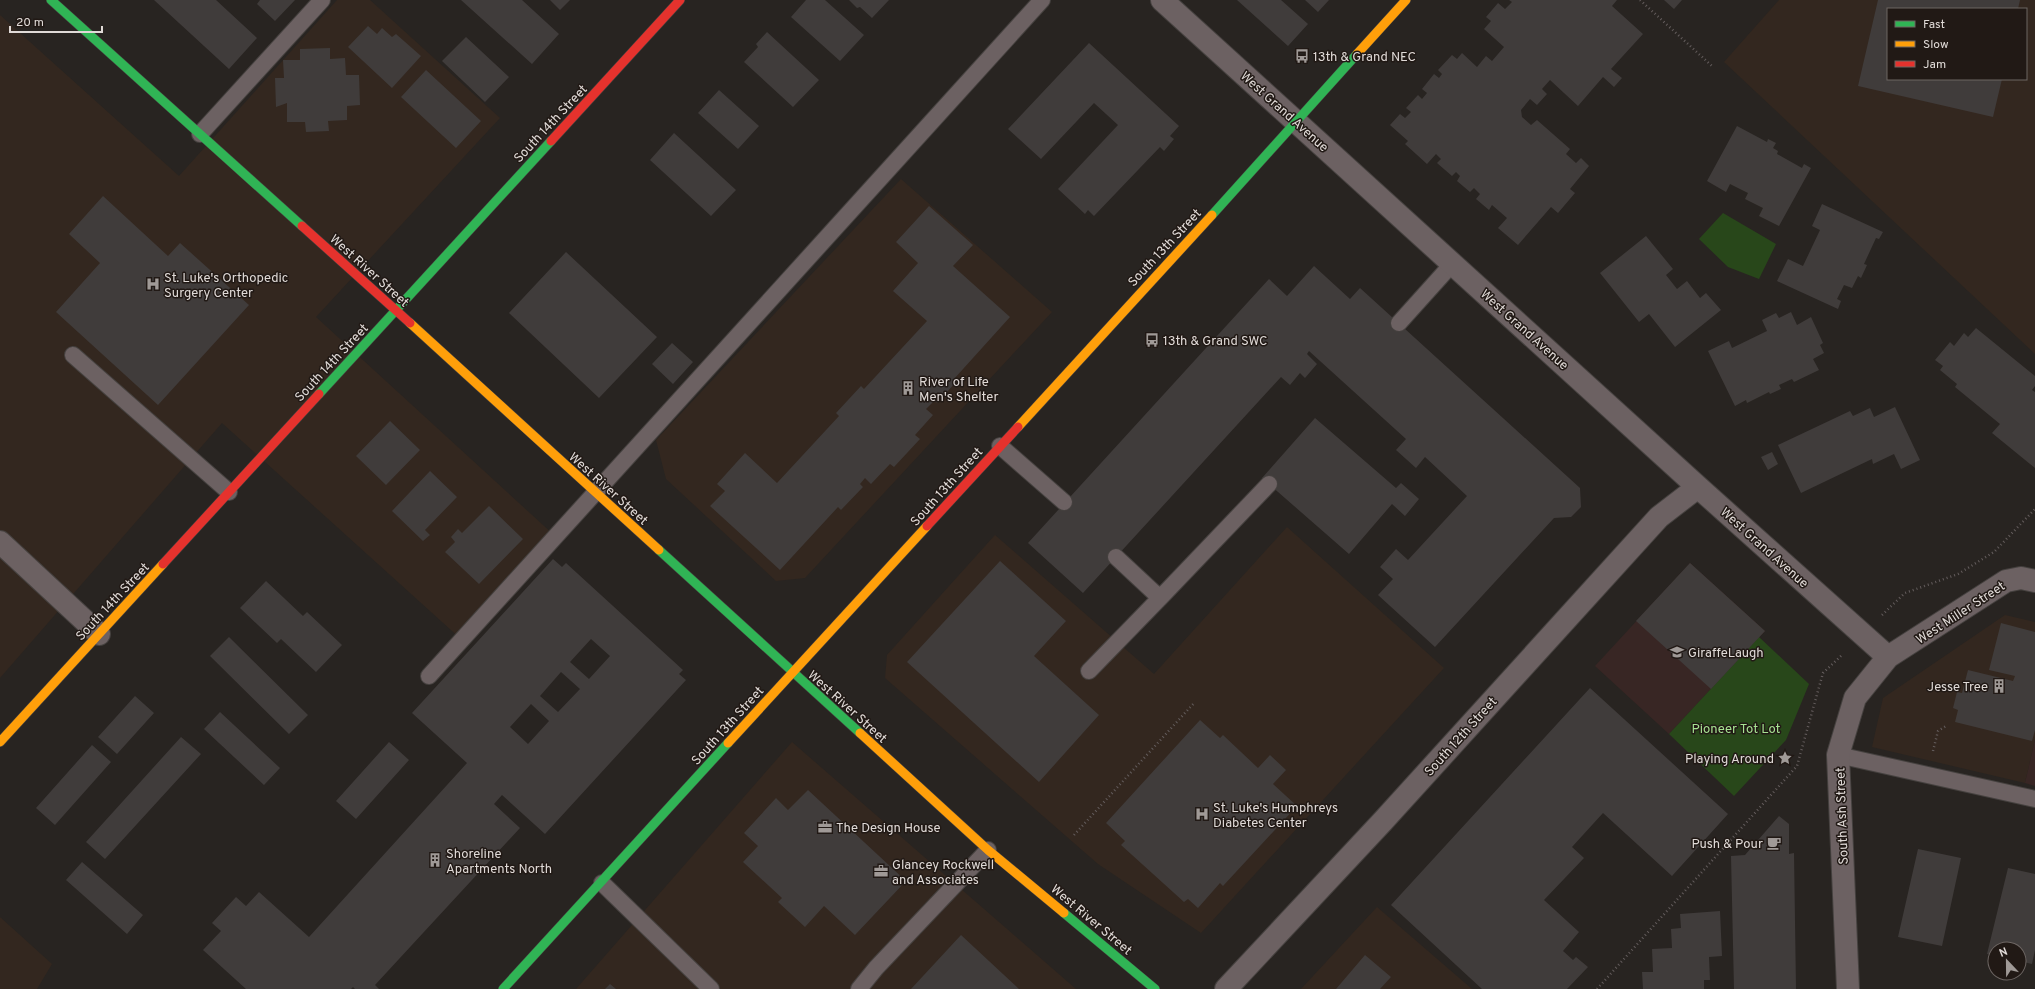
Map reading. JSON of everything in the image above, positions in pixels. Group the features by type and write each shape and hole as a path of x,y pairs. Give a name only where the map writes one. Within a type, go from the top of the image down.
{"street":[{"name":"West River Street","path":"51,0 396,310 793,674 988,850 1155,989"},
{"name":"South 14th Street","path":"0,742 680,0"},
{"name":"West Grand Avenue","path":"1162,0 1888,658"},
{"name":"South 13th Street","path":"503,989 602,883 1297,122 1406,0"},
{"name":"South 12th Street","path":"1226,989 1383,821 1659,517 1698,487"},
{"path":"0,542 99,634"},
{"name":"West Miller Street","path":"1888,658 2006,581 2021,578 2035,580"},
{"name":"South Ash Street","path":"1848,989 1838,755 1855,698 1888,658"}],"lane":[{"path":"200,134 322,0"},
{"path":"429,676 1042,0"},
{"path":"1399,323 1453,263"},
{"path":"72,355 229,492"},
{"path":"1000,446 1064,502"},
{"path":"1088,671 1269,484"},
{"path":"1116,557 1160,598"},
{"path":"1838,755 2035,799"},
{"path":"862,988 876,968 988,850"},
{"path":"602,883 711,989"}],"path":[{"path":"1640,0 1712,66"},
{"path":"1879,618 1905,593 1958,574 1994,552 2035,509"},
{"path":"1597,989 1797,766 1823,673 1839,657"},
{"path":"1074,835 1196,702"},
{"path":"1927,774 1938,731 1946,726"}],"shaded area":[{"path":"337,0 370,0 500,118 316,317 555,536 462,640 222,423 0,678 0,15 179,176"},
{"path":"1779,0 2035,0 2035,354 1724,62"},
{"path":"901,179 1052,312 805,578 776,581 666,479 656,440"},
{"path":"1287,527 1444,668 1201,933 1098,864 885,678 887,655 995,535 1154,674"},
{"name":"GiraffeLaugh","path":"1690,563 1765,631 1669,734 1595,666"},
{"path":"2005,615 2035,622 2035,740 2025,783 1872,747 1883,698"},
{"path":"2035,740 2035,786 2025,783"},
{"path":"792,742 1076,989 576,989"},
{"path":"1377,907 1472,989 1301,989"},
{"path":"0,917 52,964 37,989 0,989"}],"green space":[{"path":"1723,213 1776,244 1759,279 1728,267 1699,239"},
{"name":"Pioneer Tot Lot","path":"1759,637 1809,684 1786,740 1734,796 1669,734"}],"building":[{"path":"154,0 216,0 257,38 229,69"},
{"path":"260,0 295,0 275,21 257,4"},
{"path":"461,0 522,0 559,34 532,64"},
{"path":"550,0 570,0 560,10"},
{"path":"806,0 825,0 864,35 840,61 791,17"},
{"path":"849,0 889,0 872,18 860,7 857,8"},
{"path":"1237,0 1281,0 1308,24 1288,46"},
{"path":"1305,0 1329,0 1318,12"},
{"path":"1509,0 1617,0 1612,6 1643,34 1611,69 1622,78 1614,87 1603,77 1578,106 1550,80 1542,89 1547,94 1537,105 1530,99 1521,110 1522,117 1531,125 1537,120 1570,149 1566,154 1576,163 1581,158 1589,166 1570,189 1575,193 1558,213 1551,207 1518,245 1498,228 1507,218 1492,205 1489,210 1476,199 1480,194 1474,188 1470,192 1457,181 1460,176 1456,172 1452,176 1437,163 1441,159 1436,154 1427,164 1405,144 1408,141 1390,125 1400,114 1405,118 1411,112 1406,108 1418,95 1422,99 1427,93 1422,89 1434,74 1439,78 1442,74 1438,70 1452,55 1457,59 1462,53 1477,67 1486,56 1492,61 1504,47 1484,29 1491,21 1486,17 1498,3 1505,9 1512,2"},
{"path":"1664,0 1682,0 1674,9"},
{"path":"1878,0 2020,0 2018,8 1887,8 1887,80 2002,80 1993,117 1858,86"},
{"path":"368,26 377,34 382,28 392,37 396,34 421,56 392,88 348,47"},
{"path":"767,32 819,80 793,107 744,62 758,47 756,44"},
{"path":"466,37 509,77 485,102 442,61"},
{"path":"1089,43 1179,126 1170,136 1174,139 1164,151 1160,147 1094,216 1088,210 1085,214 1058,189 1118,125 1094,103 1041,159 1008,129"},
{"path":"330,48 330,59 345,58 346,75 359,75 360,105 347,106 347,120 328,121 329,131 306,132 305,122 287,122 287,103 276,107 275,78 284,78 283,60 300,60 300,49"},
{"path":"426,70 481,121 456,148 401,97"},
{"path":"719,90 759,126 738,149 698,113"},
{"path":"1737,126 1767,142 1768,139 1776,143 1773,148 1778,151 1777,154 1802,168 1804,164 1811,168 1779,226 1759,216 1763,208 1745,199 1748,193 1730,184 1726,192 1707,181"},
{"path":"674,133 736,190 711,216 650,160"},
{"name":"St. Luke's Orthopedic Surgery Center","path":"103,196 168,256 180,243 249,305 158,405 56,312 100,263 69,234"},
{"path":"1822,204 1883,232 1879,239 1876,238 1864,264 1867,265 1861,278 1858,276 1852,288 1844,285 1837,299 1841,301 1838,309 1777,281 1788,259 1803,266 1820,230 1812,226"},
{"name":"River of Life Men's Shelter","path":"929,206 973,245 953,266 1010,317 954,379 956,382 937,403 935,400 926,409 933,415 915,435 920,439 894,467 890,464 871,484 865,478 860,484 863,487 841,510 838,507 780,570 710,506 725,491 717,484 745,453 777,483 839,416 836,413 861,386 864,389 927,321 893,291 918,263 896,242"},
{"path":"1646,236 1673,269 1666,275 1677,289 1687,281 1700,298 1706,293 1721,310 1675,347 1649,314 1639,322 1600,273"},
{"path":"566,252 657,337 599,398 509,313"},
{"path":"1314,266 1350,299 1360,288 1580,488 1581,507 1571,517 1554,518 1435,647 1378,595 1393,579 1380,567 1396,549 1408,560 1467,496 1425,457 1416,468 1396,450 1406,439 1309,351 1307,354 1317,364 1305,378 1300,373 1290,385 1281,377 1083,593 1028,543 1269,279 1287,296"},
{"path":"1791,312 1797,325 1811,317 1823,343 1820,345 1824,353 1813,359 1819,370 1794,382 1792,379 1779,385 1781,389 1770,394 1769,392 1747,403 1746,400 1735,406 1708,351 1729,341 1732,348 1767,331 1762,320 1776,313 1779,318"},
{"path":"1976,328 2035,376 2035,386 2032,390 2035,392 2035,468 1992,433 2000,424 1955,387 1957,384 1940,370 1943,366 1935,360 1950,342 1954,346 1964,333 1968,337"},
{"path":"672,343 693,362 673,384 652,364"},
{"path":"1895,407 1920,460 1901,469 1894,454 1873,464 1872,459 1801,493 1778,445 1850,411 1853,416 1870,408 1874,417"},
{"path":"1315,418 1396,488 1401,483 1419,499 1405,516 1392,504 1349,554 1262,478"},
{"path":"390,421 420,450 386,485 356,456"},
{"path":"1772,452 1778,464 1768,470 1761,457"},
{"path":"430,471 457,497 425,530 430,535 423,541 392,511"},
{"path":"489,506 523,539 479,584 445,552 455,542 451,537 458,529 462,533"},
{"path":"553,559 562,567 566,563 683,670 679,674 686,680 545,834 502,795 494,804 520,828 375,985 379,989 355,989 353,987 351,989 246,989 203,950 221,931 212,923 236,897 246,906 259,892 309,937 467,763 412,713","holes":["591,639 610,656 589,679 570,662","561,672 580,689 558,712 540,696","531,704 549,721 528,744 510,727"]},
{"path":"1000,561 1066,621 1034,656 1099,715 1039,782 907,662"},
{"name":"GiraffeLaugh","path":"1690,563 1765,631 1711,689 1636,621"},
{"path":"266,581 303,616 307,612 342,645 316,672 281,639 277,643 240,608"},
{"name":"Jesse Tree","path":"2001,623 2035,632 2035,730 2032,741 1955,722 1958,710 1953,708 1957,692 1962,693 1968,670 2013,681 2015,676 1989,670"},
{"path":"229,637 308,715 289,734 210,656"},
{"path":"1590,688 1728,814 1672,876 1603,813 1572,847 1584,858 1544,900 1579,932 1563,951 1573,960 1576,957 1588,967 1567,989 1482,989 1391,905"},
{"path":"135,696 154,713 117,754 98,737"},
{"path":"220,712 280,768 264,785 204,729"},
{"name":"St. Luke's Humphreys Diabetes Center","path":"1200,720 1220,738 1223,735 1258,768 1270,755 1286,770 1273,784 1297,806 1223,886 1220,883 1198,908 1188,899 1184,902 1121,845 1125,841 1106,823"},
{"path":"181,737 201,754 105,859 86,842"},
{"path":"389,742 409,760 356,819 336,801"},
{"path":"92,745 111,762 55,825 36,808"},
{"path":"808,790 906,881 855,935 824,906 805,927 778,902 782,898 743,862 758,846 744,833 776,798 788,810"},
{"path":"1779,816 1789,824 1789,854 1794,853 1796,989 1734,989 1731,856 1745,855"},
{"path":"1918,849 1961,858 1942,946 1898,937"},
{"path":"82,862 143,915 127,934 66,880"},
{"path":"2008,868 2035,874 2035,950 2032,964 2027,963 2027,941 1990,941"},
{"path":"1720,911 1722,956 1709,957 1710,980 1704,980 1704,989 1643,989 1642,972 1653,972 1652,949 1672,948 1671,929 1681,928 1680,914"},
{"path":"961,935 1019,989 911,989"},
{"path":"1365,955 1391,977 1380,989 1336,989"},
{"path":"610,984 616,989 605,989"}],"traffic: fast":[{"path":"51,0 302,226"},
{"path":"1212,215 1357,54"},
{"path":"319,394 551,141"},
{"path":"659,550 860,733"},
{"path":"503,989 728,743"},
{"path":"1064,913 1155,989"}],"traffic: slow":[{"path":"1357,54 1406,0"},
{"path":"1018,427 1212,215"},
{"path":"410,323 659,550"},
{"path":"728,743 927,526"},
{"path":"0,742 163,564"},
{"path":"860,733 988,850 1064,913"}],"traffic: jam":[{"path":"551,141 680,0"},
{"path":"302,226 410,323"},
{"path":"163,564 319,394"},
{"path":"927,526 1018,427"}],"place":[{"name":"13th & Grand NEC","path":"1302,56"},
{"name":"St. Luke's Orthopedic Surgery Center","path":"153,284"},
{"name":"13th & Grand SWC","path":"1152,340"},
{"name":"River of Life Men's Shelter","path":"908,388"},
{"name":"GiraffeLaugh","path":"1677,652"},
{"name":"Jesse Tree","path":"1999,686"},
{"name":"Playing Around","path":"1785,758"},
{"name":"St. Luke's Humphreys Diabetes Center","path":"1202,814"},
{"name":"The Design House","path":"825,827"},
{"name":"Push & Pour","path":"1774,843"},
{"name":"Shoreline Apartments North","path":"435,860"},
{"name":"Glancey Rockwell and Associates","path":"881,871"}]}
